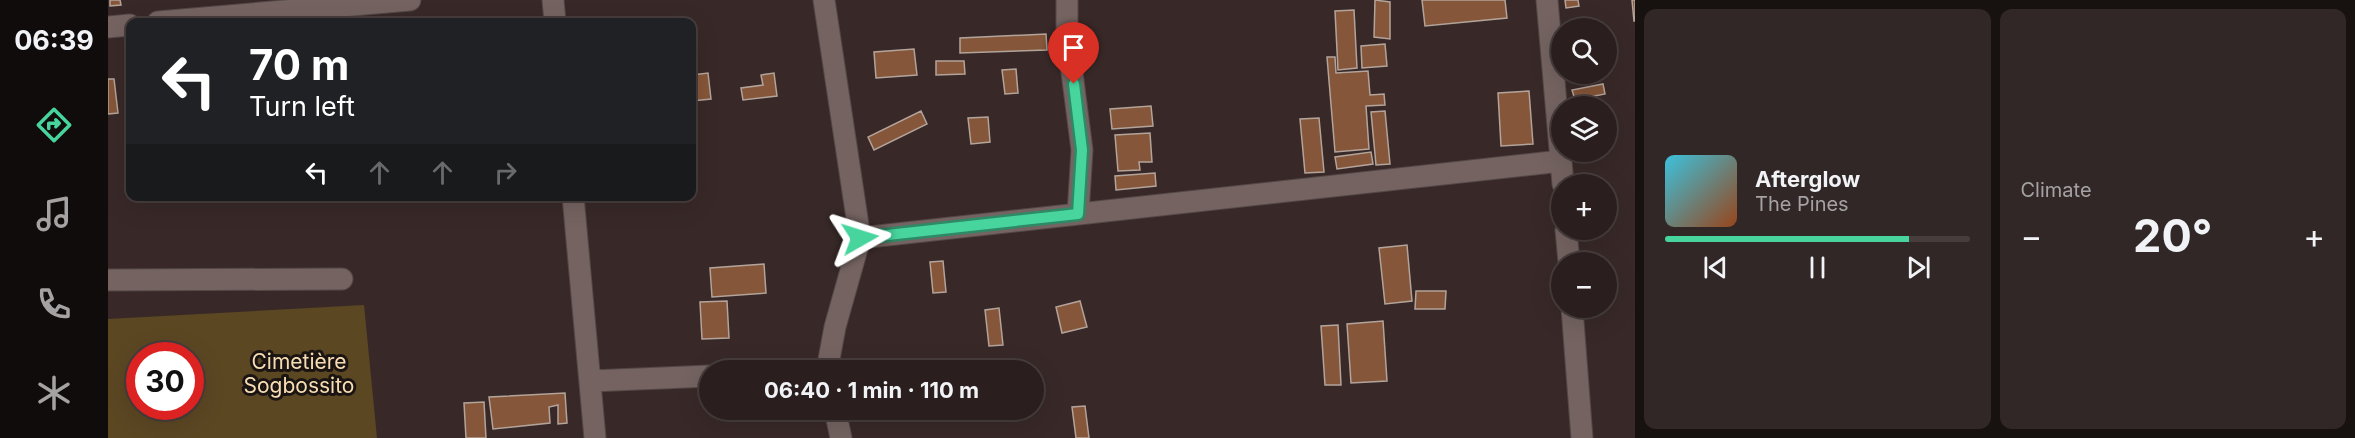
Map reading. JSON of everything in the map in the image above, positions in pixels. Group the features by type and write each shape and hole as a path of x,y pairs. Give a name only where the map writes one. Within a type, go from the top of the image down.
{"street":[{"path":"183,18 257,6 410,0"},
{"path":"553,0 555,18"},
{"path":"824,0 860,238 835,327 829,360"},
{"path":"1067,0 1067,34 1082,150 1078,214"},
{"path":"1547,0 1555,96"},
{"path":"108,27 126,25"},
{"path":"860,238 1552,162"},
{"path":"573,201 596,438"},
{"path":"108,280 342,279"},
{"path":"1573,318 1582,438"},
{"path":"591,381 699,376"},
{"path":"837,420 841,438"}],"green space":[{"name":"Cimetière Sogbossito","path":"364,305 377,438 108,438 108,319"}],"building":[{"path":"110,0 120,0 121,5 110,6"},
{"path":"1375,0 1390,2 1390,39 1374,37"},
{"path":"1422,0 1505,0 1507,18 1425,26"},
{"path":"1565,0 1578,0 1579,6 1566,8"},
{"path":"1632,0 1635,0 1635,21 1634,21"},
{"path":"1354,10 1357,68 1338,70 1335,11"},
{"path":"1046,34 1047,50 960,53 960,38"},
{"path":"1385,44 1387,66 1362,68 1361,46"},
{"path":"914,49 917,75 876,78 874,52"},
{"path":"1327,57 1335,57 1336,73 1368,71 1370,95 1384,94 1385,105 1366,106 1369,149 1335,152"},
{"path":"936,61 964,61 965,74 936,75"},
{"path":"1016,69 1018,93 1005,94 1002,70"},
{"path":"708,73 711,99 696,101 696,74"},
{"path":"774,73 777,96 743,100 741,88 763,85 761,75"},
{"path":"108,79 114,79 118,113 108,114"},
{"path":"1603,84 1605,94 1574,96 1572,90"},
{"path":"1529,91 1533,144 1501,146 1498,93"},
{"path":"1151,106 1153,126 1112,129 1110,109"},
{"path":"921,111 927,124 874,150 868,137"},
{"path":"1385,111 1390,164 1376,165 1371,112"},
{"path":"988,117 990,142 971,144 968,118"},
{"path":"1319,118 1324,172 1305,173 1300,119"},
{"path":"1150,133 1152,162 1139,162 1140,170 1118,171 1115,135"},
{"path":"1371,152 1373,164 1337,169 1335,157"},
{"path":"1155,173 1156,186 1116,190 1115,176"},
{"path":"1407,245 1412,301 1385,304 1379,248"},
{"path":"943,261 946,292 933,293 930,262"},
{"path":"764,264 766,293 712,297 710,268"},
{"path":"1416,291 1446,291 1445,309 1415,309"},
{"path":"727,301 729,338 702,339 700,302"},
{"path":"1080,301 1087,327 1062,333 1056,307"},
{"path":"999,308 1003,345 989,346 985,310"},
{"path":"1383,321 1387,381 1351,383 1347,324"},
{"path":"1338,325 1341,385 1325,385 1321,326"},
{"path":"565,393 567,423 558,424 558,405 549,407 550,423 493,429 489,397"},
{"path":"484,402 486,438 466,438 464,403"},
{"path":"1085,406 1089,438 1076,438 1072,407"}],"route":[{"path":"860,238 1078,214 1082,150 1074,84"}]}
